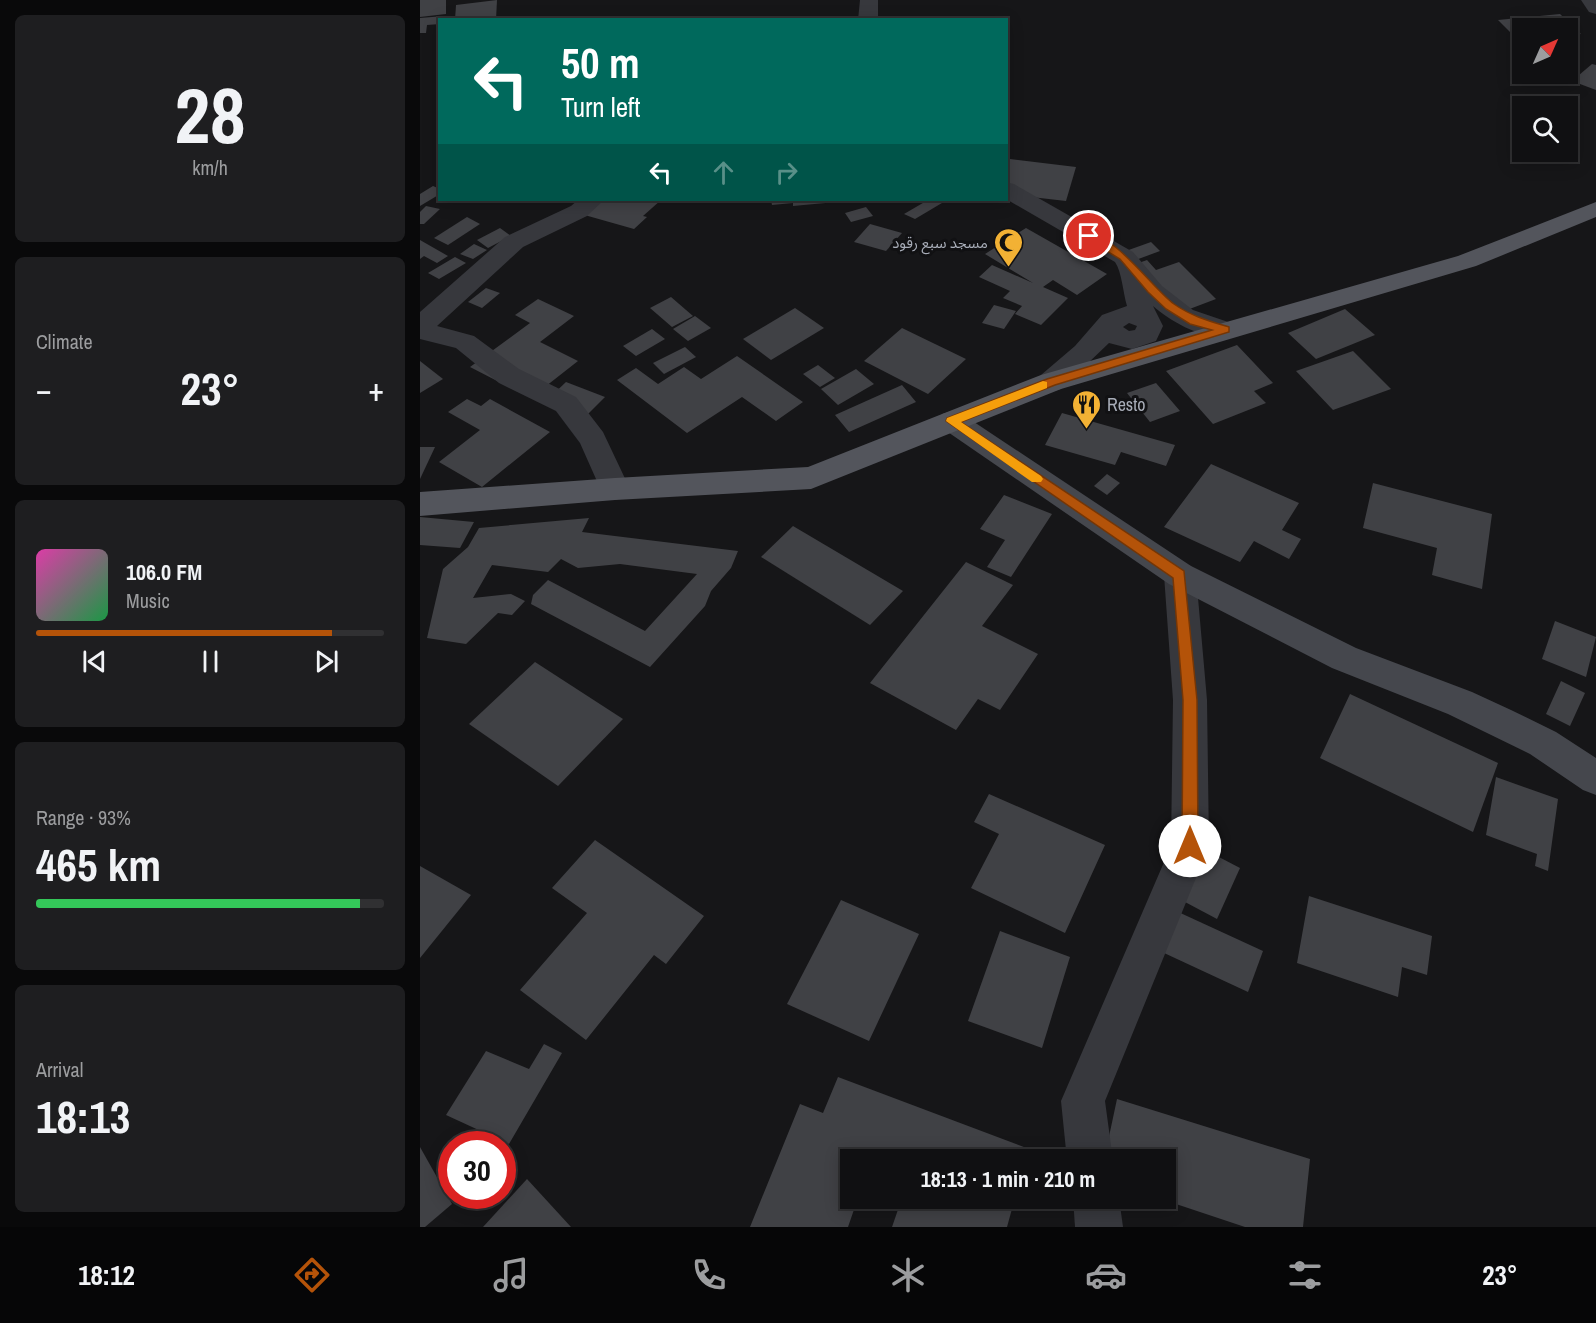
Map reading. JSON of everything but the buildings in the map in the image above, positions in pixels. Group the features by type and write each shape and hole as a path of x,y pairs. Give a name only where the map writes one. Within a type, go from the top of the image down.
{"main road":[{"path":"420,504 615,489 811,478 1051,382 1467,261 1596,209"},
{"path":"952,421 1180,575 1344,658 1460,703 1543,743 1596,778"}],"street":[{"path":"868,18 869,0"},
{"path":"1590,0 1596,8"},
{"path":"1008,190 1124,257 1133,275 1170,306 1194,321 1225,330"},
{"path":"420,328 514,242 579,211 591,201"},
{"path":"1131,324 1133,275"},
{"path":"1051,382 1131,324 1225,330"},
{"path":"420,328 465,342 509,376 566,404 593,439 615,489"},
{"path":"1089,1149 1083,1101 1190,846 1190,700 1180,575"},
{"path":"1098,1209 1100,1227"}],"slow traffic":[{"path":"1036,479 952,421 1043,385"}],"place":[{"name":"مسجد سبع رقود","path":"1009,268"},
{"name":"Resto","path":"1086,430"}],"route":[{"path":"1089,236 1124,257 1152,290 1170,306 1194,321 1225,330 1051,382 952,421 1180,575 1190,700 1190,846"}]}
